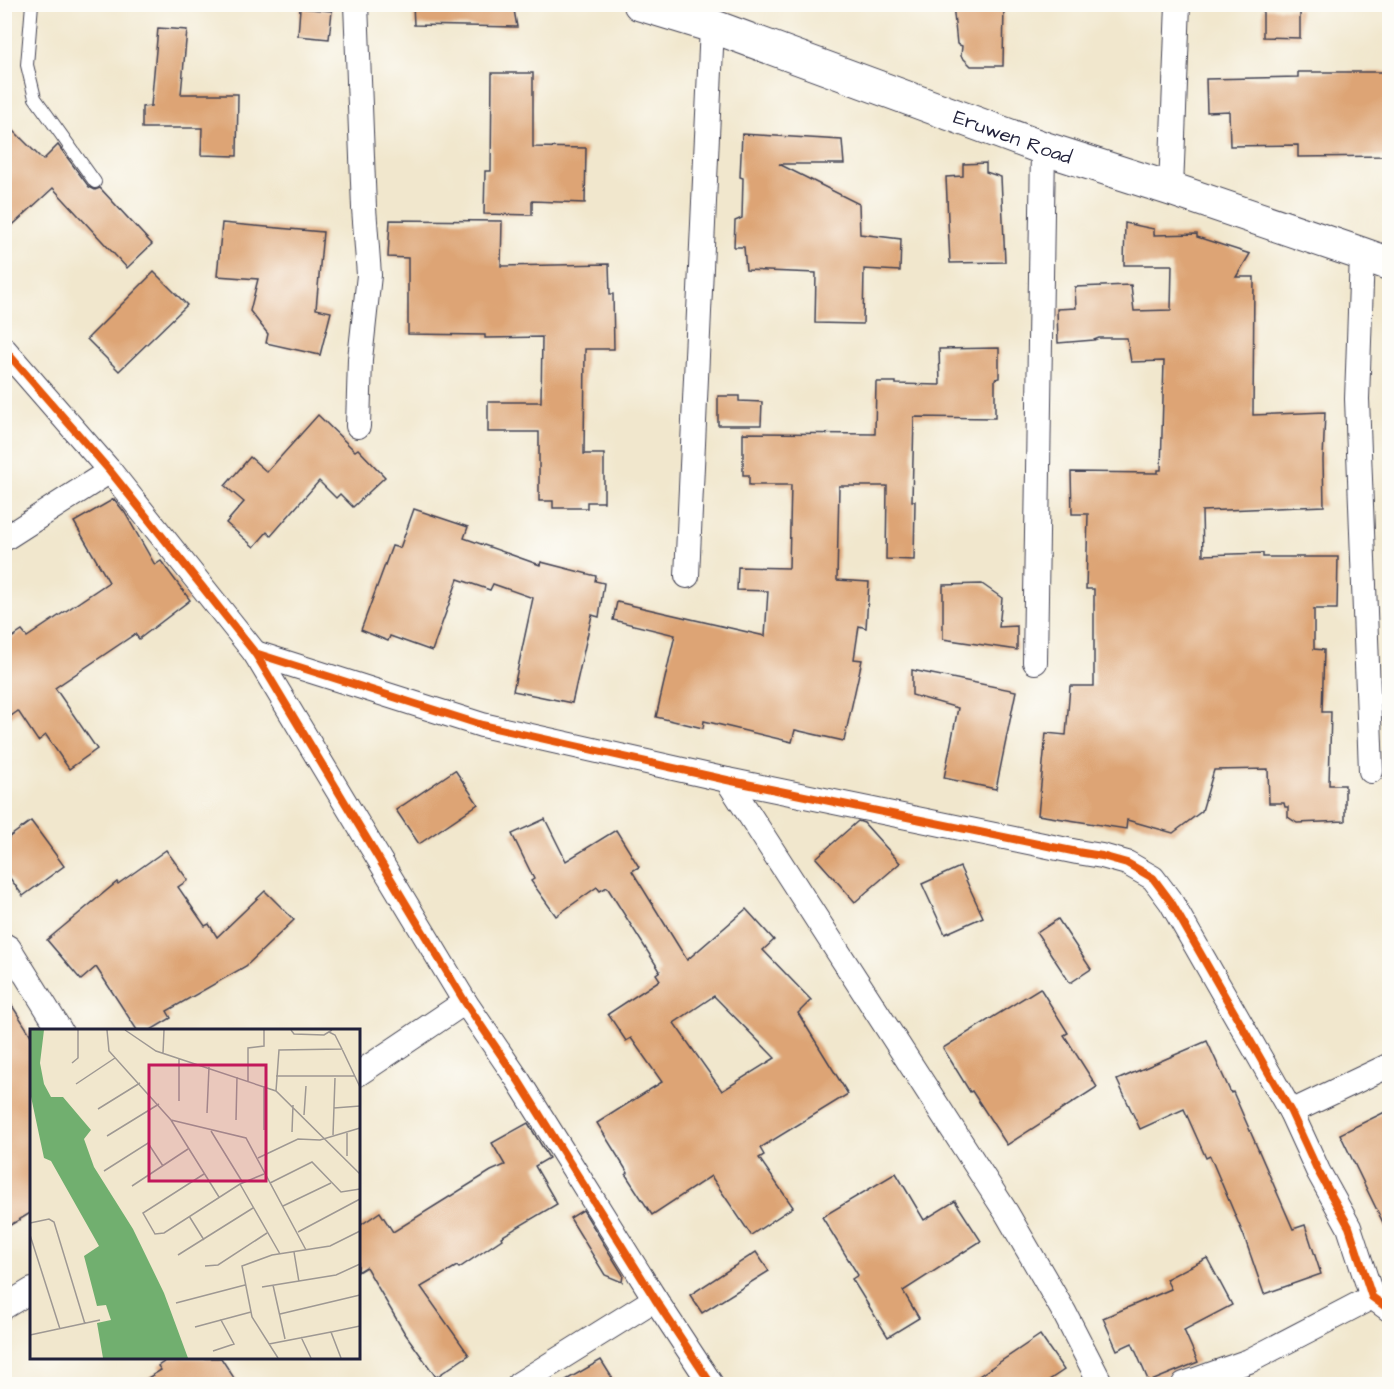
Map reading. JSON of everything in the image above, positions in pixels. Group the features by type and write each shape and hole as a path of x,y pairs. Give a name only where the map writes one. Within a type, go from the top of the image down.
{"street":[{"path":"356,4 369,275 360,359 358,426"},
{"name":"Eruwen Road","path":"640,4 712,26 1043,148 1376,259"},
{"path":"1171,189 1178,4"},
{"path":"687,576 712,26"},
{"path":"1035,662 1043,148"},
{"path":"1371,771 1357,399 1376,259"},
{"path":"4,349 110,471 255,653 465,1002 518,1080 711,1384"},
{"path":"4,539 110,471"},
{"path":"255,653 482,725 727,780 1102,856 1127,864 1153,878 1171,902 1292,1112 1318,1172 1349,1227 1381,1304 1249,1361 1184,1384"},
{"path":"727,780 1006,1212 1064,1312 1101,1384"},
{"path":"4,945 9,948 59,1029"},
{"path":"360,1073 465,1002"},
{"path":"1292,1112 1389,1065"},
{"path":"4,1307 30,1291"},
{"path":"519,1384 655,1299"}],"lane":[{"path":"32,4 27,65 35,98 95,182"}],"building":[{"path":"413,4 513,4 517,27 414,25"},
{"path":"953,4 1004,4 1003,66 971,66 961,56 962,46 957,44"},
{"path":"300,8 332,11 329,39 298,36"},
{"path":"1263,8 1300,9 1300,38 1263,37"},
{"path":"158,28 187,30 181,94 238,94 237,156 201,155 202,128 142,128 142,107 151,106"},
{"path":"1298,72 1389,72 1389,156 1298,157 1298,145 1230,146 1229,111 1207,112 1206,79 1298,77"},
{"path":"492,73 533,73 533,147 586,148 585,203 532,201 532,215 484,214 485,171 491,171"},
{"path":"4,121 43,160 58,145 89,187 95,190 100,188 152,244 127,268 53,188 4,233"},
{"path":"742,134 842,140 844,164 779,164 859,204 860,234 901,239 900,271 864,269 863,324 815,323 816,273 746,270 744,247 734,247 735,221 742,218 743,178 740,177"},
{"path":"986,163 986,172 1001,177 1005,262 950,263 946,177 963,176 963,164"},
{"path":"390,220 502,221 501,266 609,264 610,294 613,294 614,349 585,349 584,454 604,454 604,502 587,502 587,508 553,508 553,501 539,501 539,432 488,432 488,402 541,402 542,337 485,338 485,335 408,334 408,258 388,257"},
{"path":"222,223 323,232 316,309 331,312 320,355 266,343 268,334 250,311 258,279 217,276"},
{"path":"1125,223 1154,229 1154,235 1197,234 1197,237 1250,254 1236,277 1254,277 1253,415 1325,412 1324,506 1202,511 1203,555 1263,553 1263,557 1338,557 1337,609 1314,609 1314,649 1324,650 1322,712 1331,712 1329,785 1345,785 1345,821 1297,823 1288,817 1288,807 1285,807 1284,803 1269,803 1268,769 1214,770 1202,811 1173,833 1127,820 1126,829 1038,815 1046,733 1066,735 1070,686 1094,686 1094,589 1086,589 1088,514 1072,514 1071,472 1158,473 1158,470 1161,470 1164,361 1131,362 1127,338 1099,338 1058,343 1057,309 1076,308 1075,287 1131,285 1134,311 1171,310 1172,265 1124,265"},
{"path":"154,272 187,305 119,371 87,339"},
{"path":"999,348 999,378 995,379 995,418 914,417 912,501 915,501 914,560 886,559 887,486 839,486 837,580 869,582 866,628 859,626 854,659 862,660 844,741 795,730 792,742 704,721 703,728 656,717 675,635 613,620 617,602 765,636 768,591 737,590 738,567 789,568 791,485 749,485 749,475 743,475 743,433 875,434 876,382 940,385 939,349"},
{"path":"718,396 739,396 739,401 762,402 761,425 718,425"},
{"path":"318,415 355,451 358,449 385,477 353,507 340,494 336,498 319,481 271,536 267,532 254,547 226,523 244,502 225,486 250,457 267,472"},
{"path":"114,499 125,513 155,565 161,561 190,600 139,639 135,634 55,688 97,749 69,769 46,735 38,741 18,711 4,721 4,643 22,631 27,637 109,582 74,522"},
{"path":"414,509 468,527 464,538 540,565 541,562 596,576 595,581 604,583 599,617 592,615 572,703 513,691 533,598 493,584 490,590 458,579 432,651 390,636 388,641 361,630 392,546 400,548"},
{"path":"982,584 1002,598 999,627 1017,626 1017,650 943,639 943,585"},
{"path":"912,670 1016,691 996,789 944,778 958,708 912,695"},
{"path":"455,770 478,804 419,844 396,810"},
{"path":"545,819 566,861 616,830 639,867 632,871 687,960 746,909 774,940 763,950 811,1000 798,1013 848,1094 760,1148 764,1155 759,1158 793,1207 751,1235 711,1176 652,1215 597,1123 662,1082 631,1038 626,1041 608,1014 660,980 656,974 660,971 607,887 600,891 597,887 556,916 531,881 534,879 512,834","holes":["714,996 775,1058 722,1091 674,1023"]},
{"path":"31,821 64,866 23,896 4,870 4,841"},
{"path":"858,821 864,823 900,863 855,902 816,858"},
{"path":"166,850 188,880 178,887 205,926 209,924 217,937 265,891 294,920 246,966 167,1011 171,1018 153,1029 136,1029 96,967 81,980 47,940 117,882 118,884"},
{"path":"960,867 983,917 945,934 922,884"},
{"path":"1058,919 1091,969 1070,983 1037,933"},
{"path":"1040,988 1068,1033 1064,1035 1097,1087 1007,1145 943,1048"},
{"path":"4,993 30,1034 30,1213 4,1229"},
{"path":"1207,1041 1231,1093 1233,1092 1293,1229 1305,1225 1321,1274 1264,1294 1244,1236 1210,1156 1206,1158 1184,1109 1140,1129 1117,1080"},
{"path":"1389,1110 1389,1235 1340,1134"},
{"path":"528,1123 549,1158 535,1166 557,1204 501,1237 502,1239 459,1268 457,1266 421,1287 469,1355 436,1377 404,1332 366,1267 360,1271 360,1226 380,1212 393,1232 491,1171 505,1165 492,1143"},
{"path":"896,1173 924,1220 955,1201 981,1241 903,1291 919,1318 888,1337 852,1279 858,1275 822,1217"},
{"path":"583,1210 623,1275 622,1282 605,1275 570,1218"},
{"path":"756,1252 769,1271 702,1313 690,1295"},
{"path":"1207,1258 1232,1305 1184,1330 1198,1362 1149,1382 1132,1343 1117,1350 1103,1318 1171,1289 1166,1279"},
{"path":"1040,1335 1064,1370 1043,1384 967,1384"},
{"path":"168,1359 222,1359 238,1384 138,1384 161,1370 158,1366"},
{"path":"601,1360 616,1384 559,1384"}],"cycle path":[{"path":"4,349 110,471 255,653 465,1002 518,1080 711,1384"},
{"path":"255,653 482,725 727,780 1102,856 1127,863 1153,878 1171,902 1291,1112 1318,1171 1349,1227 1372,1297 1390,1310"}]}
